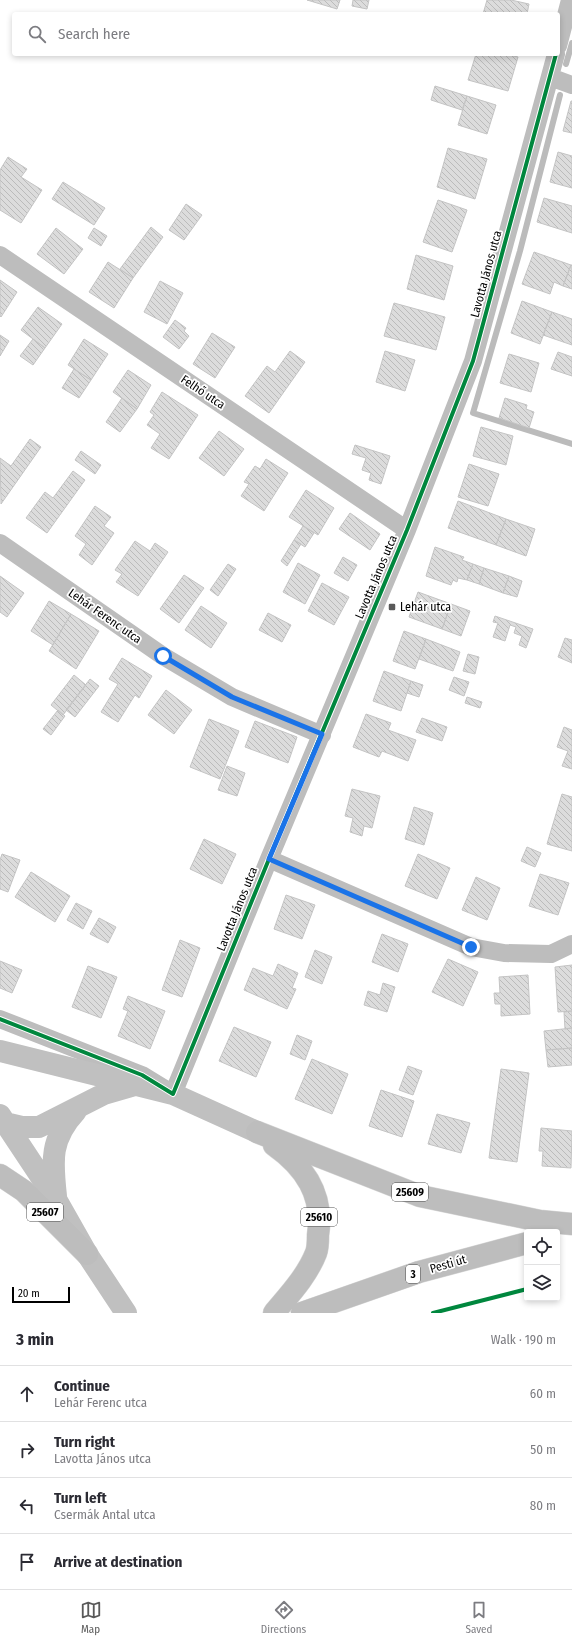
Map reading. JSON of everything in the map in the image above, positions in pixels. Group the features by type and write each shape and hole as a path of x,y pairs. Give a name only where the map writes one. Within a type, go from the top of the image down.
{"main road":[{"name":"25609","path":"0,1051 173,1094 257,1132 420,1196 540,1222 572,1224"},
{"path":"2,1119 22,1127 39,1127 104,1094 136,1084"},
{"path":"57,1201 52,1167 56,1141 65,1124 81,1106"},
{"path":"2,1119 57,1201 86,1254 126,1313"},
{"name":"25610","path":"257,1132 284,1152 304,1172 314,1191 320,1221 316,1252 302,1280 274,1313"},
{"name":"25607","path":"0,1175 24,1191 86,1254"},
{"path":"560,1234 572,1231"},
{"name":"Pesti út","path":"302,1313 419,1272 524,1244"}],"street":[{"path":"560,38 570,0"},
{"name":"Lavotta János utca","path":"173,1094 406,530 473,361 555,56"},
{"path":"550,77 572,85"},
{"name":"Felhő utca","path":"0,254 406,530"},
{"name":"Lehár Ferenc utca","path":"0,543 163,656 232,697 322,734"},
{"path":"269,859 471,947 504,953 551,954 572,944"},
{"path":"0,1019 142,1075 173,1094"}],"building":[{"path":"307,0 340,0 337,9"},
{"path":"353,0 369,0 367,9 352,6"},
{"path":"487,0 511,0 529,4 527,12 484,12"},
{"path":"475,56 518,57 508,91 468,80"},
{"path":"435,86 467,96 462,110 431,100"},
{"path":"467,96 496,105 487,134 458,125"},
{"path":"572,101 572,133 563,131"},
{"path":"448,148 487,159 475,199 437,187"},
{"path":"558,152 572,156 572,188 550,182"},
{"path":"8,157 27,169 21,177 42,190 21,223 0,210 0,170"},
{"path":"63,182 105,208 94,225 52,199"},
{"path":"544,198 572,206 572,233 537,222"},
{"path":"438,200 467,210 452,252 423,242"},
{"path":"186,204 202,215 184,240 169,230"},
{"path":"151,227 163,237 133,278 120,269"},
{"path":"56,228 83,249 64,274 37,254"},
{"path":"94,228 107,236 101,246 88,238"},
{"path":"534,252 571,265 563,286 554,282 550,294 522,284"},
{"path":"416,255 453,266 444,300 407,289"},
{"path":"108,262 133,278 114,308 89,292"},
{"path":"572,265 572,289 563,286"},
{"path":"0,280 17,292 1,317 0,316"},
{"path":"160,281 183,293 167,324 144,312"},
{"path":"522,301 552,312 540,344 511,333"},
{"path":"394,303 445,317 436,350 384,336"},
{"path":"38,307 62,324 45,348 21,330"},
{"path":"552,312 572,319 572,345 543,335"},
{"path":"175,320 186,328 184,331 189,336 179,349 163,337"},
{"path":"212,333 235,347 215,378 193,364"},
{"path":"0,335 9,341 0,356"},
{"path":"33,339 45,348 33,365 20,356"},
{"path":"84,339 108,354 91,380 68,365"},
{"path":"290,351 305,362 269,413 245,396 267,366 275,372"},
{"path":"385,351 415,360 405,391 376,382"},
{"path":"558,352 572,357 572,376 551,369"},
{"path":"509,354 539,363 531,392 500,383"},
{"path":"74,369 91,380 79,398 62,388"},
{"path":"128,370 151,385 137,409 113,392"},
{"path":"162,392 198,415 169,459 151,448 160,434 147,425 154,415 150,412"},
{"path":"122,398 137,409 120,432 106,422"},
{"path":"505,398 527,405 526,409 534,412 529,428 499,418"},
{"path":"481,427 513,436 506,465 473,456"},
{"path":"219,431 244,449 224,476 199,458"},
{"path":"30,439 41,447 1,504 0,458 11,466"},
{"path":"355,445 390,456 381,484 369,480 371,473 362,470 366,458 352,454"},
{"path":"81,451 101,465 95,474 75,460"},
{"path":"266,459 288,473 264,511 241,496 249,484 244,482 255,466 260,469"},
{"path":"469,464 499,474 488,506 458,497"},
{"path":"73,471 85,480 47,533 26,518 45,492 53,498"},
{"path":"306,490 334,508 318,535 289,517"},
{"path":"458,501 506,519 496,545 448,528"},
{"path":"95,506 111,517 104,526 114,533 92,565 79,555 86,544 75,536"},
{"path":"350,513 380,534 370,550 339,529"},
{"path":"506,519 535,529 526,556 496,545"},
{"path":"303,526 314,533 305,547 294,540"},
{"path":"294,540 301,544 287,566 281,561"},
{"path":"135,541 150,551 155,543 168,552 138,596 116,582 122,574 115,570"},
{"path":"435,547 464,557 462,560 473,564 467,580 458,578 457,582 453,580 451,585 426,576"},
{"path":"343,557 357,565 348,581 334,573"},
{"path":"298,563 320,575 305,604 283,592"},
{"path":"228,564 236,569 218,596 210,590"},
{"path":"473,564 484,568 479,584 467,580"},
{"path":"484,568 509,576 503,593 479,584"},
{"path":"184,575 204,588 179,623 160,609"},
{"path":"0,576 24,593 7,617 0,612"},
{"path":"509,576 522,581 517,597 503,593"},
{"path":"322,583 349,597 334,625 308,611"},
{"path":"418,592 451,604 442,629 409,617"},
{"path":"49,601 71,614 53,645 31,631"},
{"path":"451,604 470,611 461,636 442,629"},
{"path":"201,606 227,623 211,648 185,630"},
{"path":"268,613 291,625 282,642 259,630"},
{"path":"71,614 99,631 76,669 49,651"},
{"path":"495,616 533,629 526,648 519,645 522,636 514,633 516,627 510,625 505,641 493,637 498,623 493,622"},
{"path":"404,631 426,639 415,669 393,661"},
{"path":"565,638 572,640 572,663 558,657"},
{"path":"426,639 460,652 453,671 419,659"},
{"path":"468,654 479,657 475,674 463,671"},
{"path":"122,658 152,676 139,698 135,695 118,722 101,712 118,684 109,679"},
{"path":"384,671 411,681 401,711 373,701"},
{"path":"74,675 86,685 63,715 51,705"},
{"path":"454,677 469,682 464,696 449,690"},
{"path":"90,679 99,686 75,717 66,710"},
{"path":"411,681 423,685 419,697 407,693"},
{"path":"166,690 192,710 174,734 148,715"},
{"path":"467,697 482,702 480,708 465,703"},
{"path":"58,710 65,716 51,735 43,729"},
{"path":"366,714 391,723 388,730 416,740 408,761 382,751 379,757 353,747"},
{"path":"422,718 447,727 442,741 416,732"},
{"path":"209,719 239,731 220,779 190,767"},
{"path":"255,721 297,737 288,763 245,747"},
{"path":"564,727 572,730 572,769 562,766 568,751 557,747"},
{"path":"227,766 245,773 237,796 218,790"},
{"path":"352,789 380,796 372,828 364,826 362,836 350,832 353,818 345,816"},
{"path":"562,794 572,797 572,851 547,844"},
{"path":"414,807 433,813 424,845 405,839"},
{"path":"204,839 236,854 222,884 190,869"},
{"path":"527,847 541,853 535,867 521,861"},
{"path":"2,854 20,860 8,892 0,889 0,860"},
{"path":"418,854 450,868 437,899 405,886"},
{"path":"31,872 70,896 55,922 15,897"},
{"path":"540,874 569,883 558,915 529,906"},
{"path":"476,877 500,888 487,920 462,910"},
{"path":"286,895 315,905 302,939 274,929"},
{"path":"76,903 92,911 83,929 67,920"},
{"path":"99,918 116,927 108,943 90,934"},
{"path":"382,934 408,944 398,972 372,962"},
{"path":"180,940 200,948 182,997 162,990"},
{"path":"315,950 332,957 322,984 305,977"},
{"path":"448,959 478,972 463,1006 432,992"},
{"path":"0,961 22,970 12,993 0,988"},
{"path":"278,964 298,973 292,988 296,989 287,1009 244,990 253,968 273,976"},
{"path":"572,965 572,1011 558,1012 555,967"},
{"path":"88,966 117,977 101,1018 72,1007"},
{"path":"528,975 530,1014 501,1016 501,1004 495,1004 494,993 500,993 499,977"},
{"path":"383,983 395,987 387,1012 364,1005 368,991 380,995"},
{"path":"128,996 165,1011 150,1049 118,1036 128,1011 123,1009"},
{"path":"572,1011 572,1028 565,1029 564,1012"},
{"path":"234,1027 271,1042 256,1077 219,1061"},
{"path":"572,1028 572,1048 546,1050 544,1031"},
{"path":"297,1035 312,1041 305,1060 290,1054"},
{"path":"572,1048 572,1065 548,1067 546,1050"},
{"path":"312,1059 348,1074 332,1114 295,1099"},
{"path":"408,1066 422,1071 413,1095 399,1090"},
{"path":"501,1069 529,1073 517,1162 489,1158"},
{"path":"381,1090 414,1101 402,1137 369,1126"},
{"path":"437,1114 470,1123 461,1153 428,1144"},
{"path":"541,1128 572,1131 571,1168 542,1166 543,1151 539,1151"}],"waterway":[{"path":"566,64 572,43"},
{"path":"560,95 520,251 473,413 572,444"}],"cycle path":[{"path":"0,1019 142,1075 173,1094 269,859 407,530 473,361 555,56"},
{"path":"433,1313 524,1290"}],"place":[{"name":"Lehár utca","path":"392,607"}],"route":[{"path":"163,656 232,697 322,734 269,859 471,947"}]}
